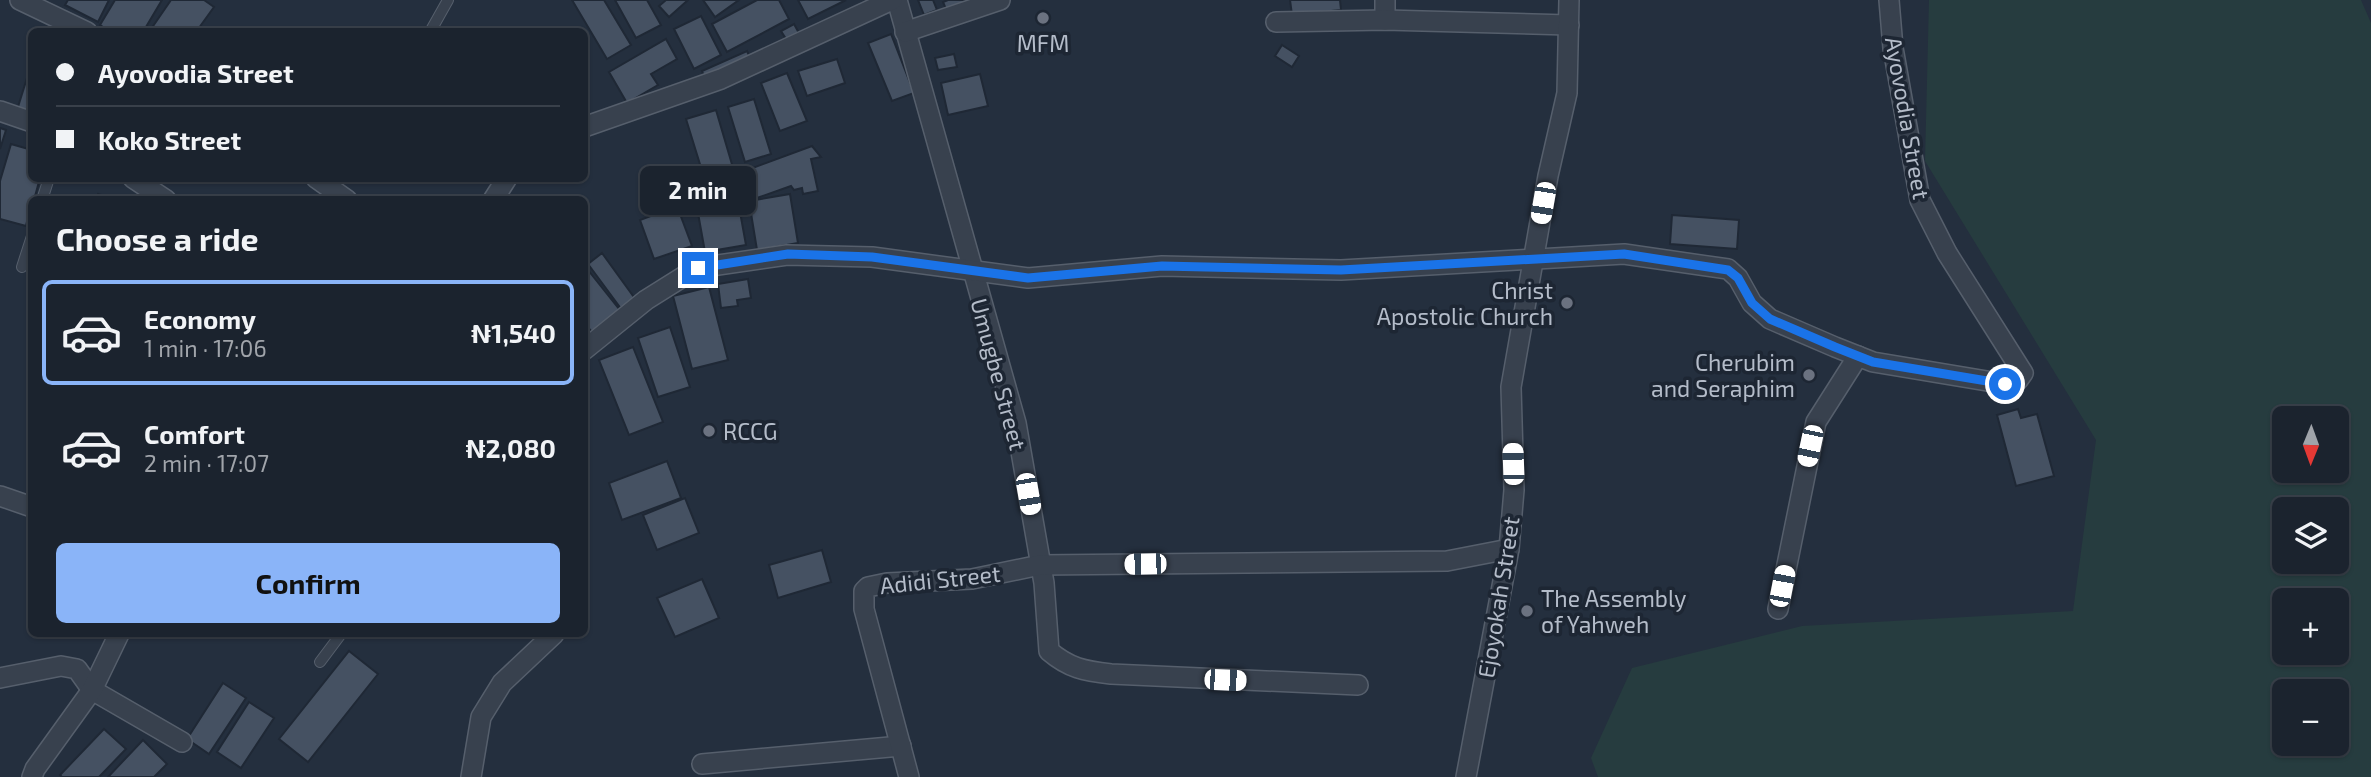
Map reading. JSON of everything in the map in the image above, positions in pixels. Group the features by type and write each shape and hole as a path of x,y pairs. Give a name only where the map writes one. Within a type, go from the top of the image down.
{"street":[{"path":"20,0 79,28"},
{"path":"588,126 721,79 894,0"},
{"name":"Umugbe Street","path":"894,0 1016,423 1040,565 1049,651 1064,663 1085,671 1111,674 1358,685"},
{"path":"905,32 1000,0"},
{"path":"1385,0 1385,20"},
{"name":"Ejoyokah Street","path":"1466,777 1509,549 1514,489 1511,387 1548,176 1567,93 1569,0"},
{"name":"Ayovodia Street","path":"1858,356 1873,362 2005,384 2018,380 2023,373 1960,275 1920,200 1893,48 1889,0"},
{"path":"1276,22 1385,20 1569,24"},
{"path":"0,111 28,121"},
{"path":"139,182 160,196"},
{"path":"322,182 341,196"},
{"path":"588,344 646,300 698,268 788,254 872,257 1028,278 1162,266 1341,270 1624,254 1728,270 1738,278 1752,303 1770,319 1858,356 1816,422 1778,609"},
{"path":"0,496 28,506"},
{"path":"1040,565 1447,561 1509,549"},
{"name":"Adidi Street","path":"909,777 864,609 864,592 868,587 887,583 972,579 1040,565"},
{"path":"32,777 92,690 118,637"},
{"path":"471,777 481,717 502,683 551,637"},
{"path":"0,678 61,666 77,669 92,690 182,742"},
{"path":"702,764 901,746"}],"lane":[{"path":"432,28 448,0"},
{"path":"22,267 28,248"},
{"path":"320,662 339,637"}],"green space":[{"path":"1929,0 2361,0 2371,23 2371,777 1598,777 1591,758 1632,668 1802,626 2073,611 2096,440 1925,161"}],"building":[{"path":"68,0 109,0 98,22 65,5"},
{"path":"115,0 162,0 145,28 105,28 100,25"},
{"path":"171,0 204,0 214,7 199,28 152,28"},
{"path":"572,0 604,0 631,45 607,59"},
{"path":"615,0 647,0 661,25 636,38"},
{"path":"666,0 688,0 669,17 659,6"},
{"path":"703,0 739,0 715,17"},
{"path":"757,0 779,0 789,19 727,52 712,24"},
{"path":"798,0 846,0 808,19"},
{"path":"918,0 933,0 937,10 924,15"},
{"path":"977,0 948,14 943,2"},
{"path":"1290,0 1340,0 1341,10 1292,15"},
{"path":"701,16 721,55 694,69 674,29"},
{"path":"794,24 800,35 788,42 781,31"},
{"path":"891,34 914,93 892,101 868,43"},
{"path":"666,39 677,59 651,74 658,85 627,103 609,72"},
{"path":"1282,45 1299,56 1292,67 1275,56"},
{"path":"747,51 751,60 706,81 702,71"},
{"path":"954,54 957,67 938,70 935,58"},
{"path":"837,59 845,83 807,96 798,71"},
{"path":"787,73 807,121 780,131 761,83"},
{"path":"980,74 988,106 948,115 941,83"},
{"path":"27,78 28,114 17,110"},
{"path":"754,99 771,154 745,162 728,107"},
{"path":"716,110 736,178 707,187 686,119"},
{"path":"0,128 6,130 0,149"},
{"path":"11,144 28,149 28,182 39,182 35,196 28,196 26,226 0,219 0,181"},
{"path":"812,146 821,157 811,159 818,191 803,194 802,188 794,190 791,186 757,198 754,193 748,195 739,173"},
{"path":"790,194 798,243 757,250 749,201"},
{"path":"737,195 746,245 705,252 696,202"},
{"path":"677,206 692,246 654,259 640,220"},
{"path":"1672,215 1739,220 1737,249 1670,244"},
{"path":"602,253 636,300 622,310 588,264"},
{"path":"588,270 623,314 595,336 588,327"},
{"path":"748,279 751,298 737,300 738,306 721,308 718,284"},
{"path":"709,287 728,360 692,369 673,296"},
{"path":"670,327 690,387 658,397 638,338"},
{"path":"633,347 663,422 629,435 599,360"},
{"path":"2018,409 2021,418 2037,414 2054,476 2016,486 1997,415"},
{"path":"667,461 681,498 622,520 609,483"},
{"path":"685,498 699,533 657,550 643,515"},
{"path":"822,550 831,582 778,598 769,565"},
{"path":"702,579 719,618 675,637 657,598"},
{"path":"349,651 378,674 308,762 279,739"},
{"path":"223,683 246,698 209,754 187,739"},
{"path":"249,702 274,718 241,768 217,752"},
{"path":"104,729 126,749 99,777 62,777 60,775"},
{"path":"143,740 167,764 154,777 108,777"}],"place":[{"name":"MFM","path":"1043,18"},
{"name":"Christ Apostolic Church","path":"1567,303"},
{"name":"Cherubim and Seraphim","path":"1809,375"},
{"name":"RCCG","path":"709,431"},
{"name":"The Assembly of Yahweh","path":"1527,611"}],"route":[{"path":"698,268 788,254 872,257 1028,278 1162,266 1341,270 1624,254 1728,270 1738,278 1752,303 1770,319 1873,362 2005,384"}]}
